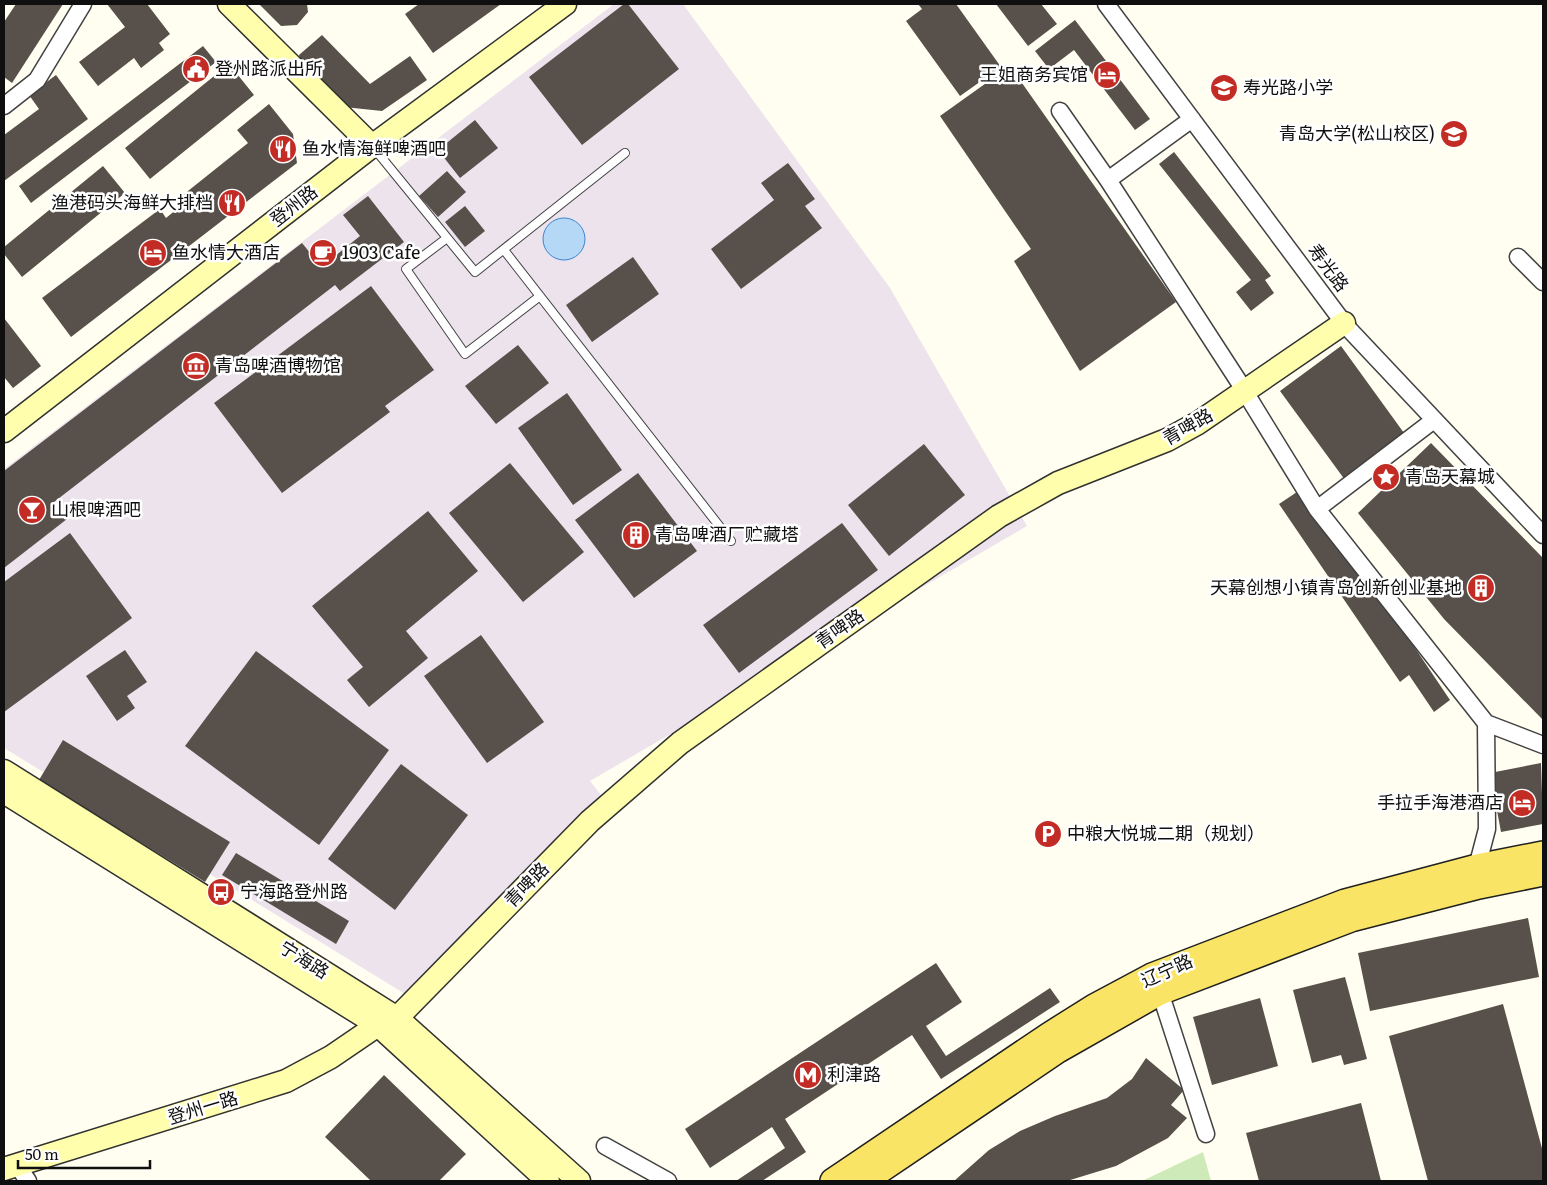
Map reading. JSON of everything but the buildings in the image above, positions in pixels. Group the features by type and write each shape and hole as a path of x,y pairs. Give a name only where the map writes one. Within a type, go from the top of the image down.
{"main road":[{"name":"辽宁路","path":"864,1181 1058,1050 1160,992 1351,919 1543,854"},
{"name":"辽宁路","path":"833,1181 1048,1036 1094,1007 1152,976 1346,902 1478,876 1543,873"}],"street":[{"path":"4,106 38,80 83,4"},
{"path":"229,4 372,146"},
{"name":"登州路","path":"4,431 372,146 565,4"},
{"name":"寿光路","path":"1106,4 1344,323 1543,535"},
{"path":"1060,111 1108,180 1239,382"},
{"path":"1108,180 1192,119"},
{"path":"1518,257 1543,282"},
{"name":"青啤路","path":"387,1022 590,821 680,743 999,516 1058,483 1167,440 1198,423 1344,323"},
{"path":"1250,400 1317,508 1486,723 1543,745"},
{"path":"1317,508 1434,420"},
{"path":"1478,876 1487,829 1486,723"},
{"name":"宁海路","path":"4,771 387,1022 579,1181"},
{"name":"宁海路","path":"4,792 387,1022 548,1181"},
{"path":"1160,992 1206,1134"},
{"name":"登州一路","path":"16,1172 286,1082 387,1022"},
{"path":"605,1146 668,1181"}],"lane":[{"path":"372,146 475,272 625,154"},
{"path":"447,238 406,269 466,354 540,296"},
{"path":"504,250 731,541"}],"shaded area":[{"path":"614,4 683,4 890,288 1027,526 590,781 613,810 410,997 4,748 4,469"}],"green space":[{"path":"1203,1152 1211,1181 1142,1181"}],"water":[{"path":"568,218 576,221 582,227 585,239 582,251 576,257 560,260 552,257 546,251 543,235 546,227 552,221"}],"place":[{"name":"登州路派出所","path":"196,69"},
{"name":"王姐商务宾馆","path":"1107,75"},
{"name":"寿光路小学","path":"1224,88"},
{"name":"青岛大学(松山校区)","path":"1454,134"},
{"name":"鱼水情海鲜啤酒吧","path":"283,149"},
{"name":"渔港码头海鲜大排档","path":"232,203"},
{"name":"鱼水情大酒店","path":"153,253"},
{"name":"1903 Cafe","path":"323,253"},
{"name":"青岛啤酒博物馆","path":"196,366"},
{"name":"青岛天幕城","path":"1386,477"},
{"name":"山根啤酒吧","path":"32,510"},
{"name":"青岛啤酒厂贮藏塔","path":"636,535"},
{"name":"天幕创想小镇青岛创新创业基地","path":"1481,588"},
{"name":"手拉手海港酒店","path":"1522,803"},
{"name":"中粮大悦城二期（规划）","path":"1048,834"},
{"name":"宁海路登州路","path":"221,892"},
{"name":"利津路","path":"808,1075"}]}
